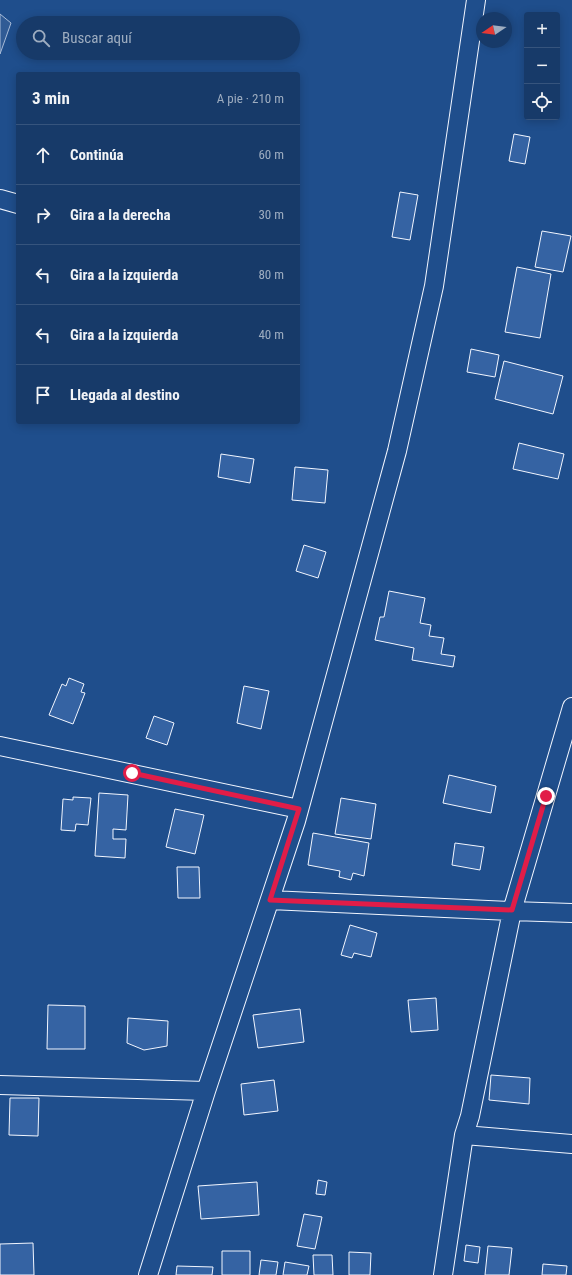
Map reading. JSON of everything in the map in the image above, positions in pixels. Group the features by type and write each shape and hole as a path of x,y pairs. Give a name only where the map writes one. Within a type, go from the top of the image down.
{"street":[{"path":"148,1275 206,1091 299,809 397,451 434,286 476,0"},
{"path":"0,199 16,203"},
{"path":"443,1275 464,1135 470,1116 512,910 572,708"},
{"path":"0,746 299,809"},
{"path":"270,900 572,913"},
{"path":"0,1085 206,1091"},
{"path":"464,1135 572,1144"}],"shaded area":[{"path":"0,14 11,23 0,54"}],"building":[{"path":"514,134 530,137 525,164 509,161"},
{"path":"400,192 418,195 410,240 392,237"},
{"path":"542,231 571,236 563,272 535,267"},
{"path":"517,267 551,274 540,338 505,332"},
{"path":"471,349 499,355 495,377 467,372"},
{"path":"504,361 563,376 553,414 495,399"},
{"path":"519,443 564,454 558,479 513,469"},
{"path":"221,454 254,459 250,483 218,477"},
{"path":"295,467 328,470 325,503 292,500"},
{"path":"304,545 326,552 318,578 296,571"},
{"path":"389,591 425,598 420,623 431,625 429,636 444,638 441,654 455,656 453,667 412,660 414,648 375,640 380,617 384,617"},
{"path":"69,678 84,684 81,692 85,693 73,724 49,715 62,684 66,686"},
{"path":"244,686 269,691 261,729 237,723"},
{"path":"154,716 174,723 167,745 146,738"},
{"path":"449,775 496,786 491,813 443,803"},
{"path":"99,793 128,795 126,830 113,829 113,839 126,839 125,858 95,856"},
{"path":"73,797 91,798 88,825 76,824 75,831 61,830 63,799 73,800"},
{"path":"341,798 376,804 371,839 335,834"},
{"path":"175,809 204,815 195,854 166,847"},
{"path":"313,833 369,843 364,876 353,873 351,880 339,877 340,871 308,865"},
{"path":"455,843 484,847 480,870 452,865"},
{"path":"177,867 199,867 200,898 178,898"},
{"path":"350,925 377,933 371,957 354,953 352,958 341,955"},
{"path":"436,998 438,1030 411,1032 408,1000"},
{"path":"48,1005 85,1006 85,1049 47,1049"},
{"path":"300,1009 304,1042 258,1048 253,1015"},
{"path":"128,1018 168,1021 167,1046 144,1050 127,1043"},
{"path":"491,1075 530,1078 529,1104 489,1100"},
{"path":"274,1080 278,1111 244,1115 241,1084"},
{"path":"10,1098 39,1098 38,1136 9,1135"},
{"path":"318,1180 327,1182 325,1195 316,1194"},
{"path":"257,1182 259,1215 201,1219 198,1186"},
{"path":"304,1214 322,1217 315,1249 297,1246"},
{"path":"33,1243 34,1275 0,1275 0,1244"},
{"path":"466,1245 480,1247 478,1263 464,1261"},
{"path":"488,1246 512,1248 509,1275 485,1275"},
{"path":"222,1251 250,1251 250,1275 222,1275"},
{"path":"349,1252 371,1253 370,1275 349,1275"},
{"path":"313,1255 332,1255 333,1275 314,1275"},
{"path":"261,1260 278,1262 276,1275 259,1275"},
{"path":"285,1262 309,1266 307,1275 283,1275"},
{"path":"543,1264 567,1266 566,1275 542,1275"},
{"path":"177,1266 213,1267 212,1275 176,1275"}],"route":[{"path":"132,773 299,809 270,900 512,910 546,796"}]}
